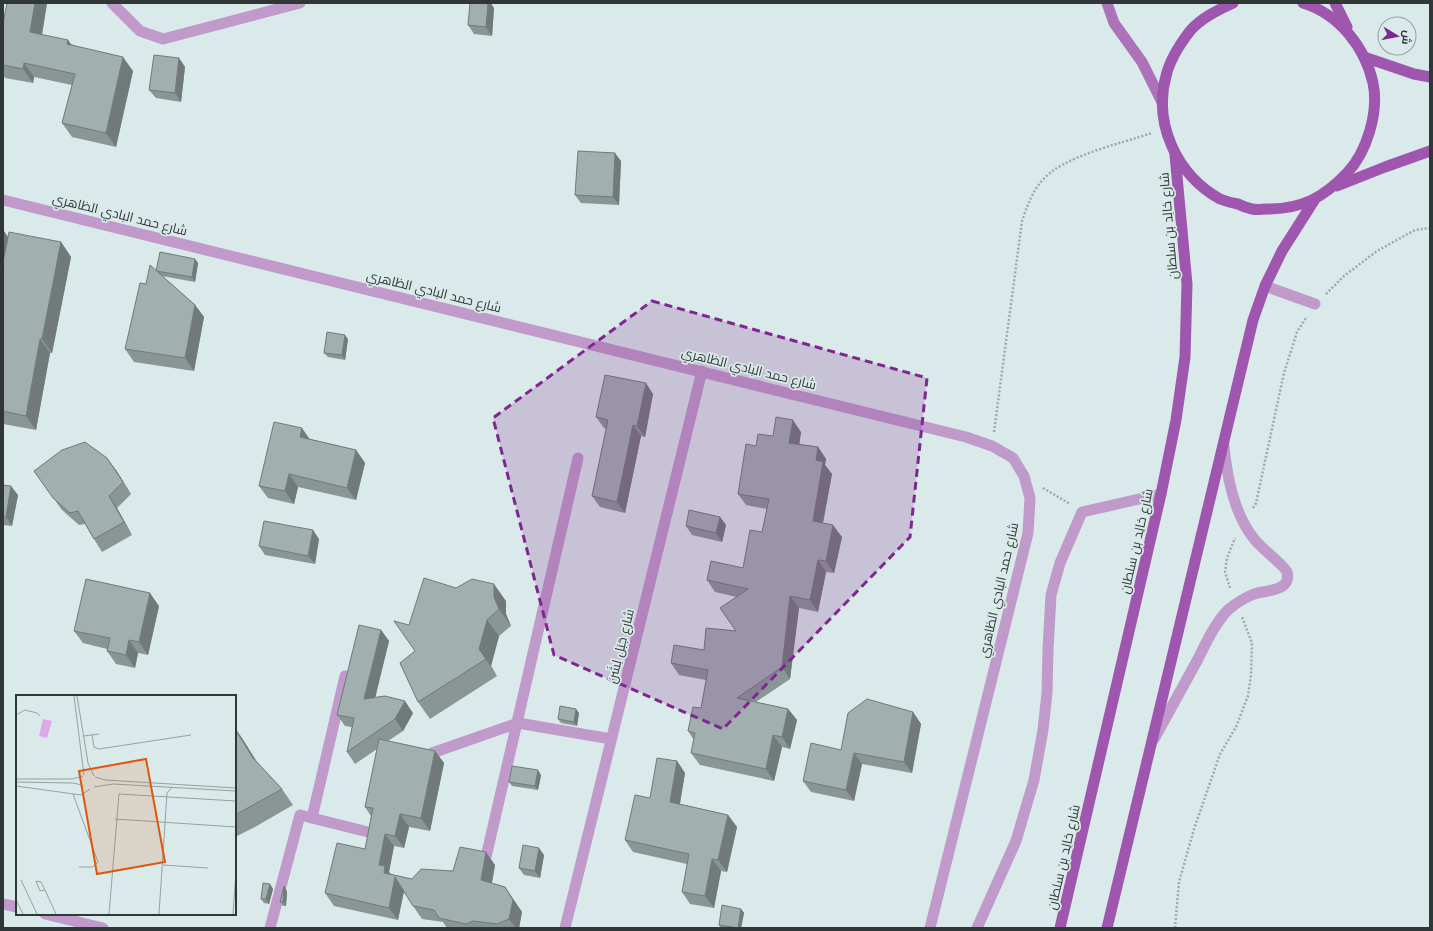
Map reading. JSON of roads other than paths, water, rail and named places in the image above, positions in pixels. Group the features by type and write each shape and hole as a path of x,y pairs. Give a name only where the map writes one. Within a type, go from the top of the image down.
{"main road":[{"path":"1107,3 1114,23 1142,62 1162,102"},
{"path":"1233,3 1212,13 1191,30 1176,51 1166,76 1162,102 1165,129 1175,155 1195,181 1221,199 1252,209 1284,209 1315,199 1333,188 1430,151"},
{"path":"1303,3 1312,6 1335,20 1353,39"},
{"path":"1333,188 1353,167 1367,142 1374,113 1373,84 1364,57 1335,3"},
{"path":"1364,57 1414,74 1430,77"},
{"name":"شارع خالِد بن سلطان","path":"1060,928 1161,494 1176,420 1185,357 1187,284 1175,155"},
{"path":"1107,928 1253,320 1265,286 1282,251 1315,199"}],"street":[{"path":"112,3 140,32 163,39 300,3"},
{"name":"شارع حمد البادي الظاهري","path":"3,200 966,436 992,446 1013,458 1024,476 1030,498 1028,533 930,928"},
{"path":"1265,286 1315,304"},
{"name":"شارع جَبَل لِشَن","path":"565,928 702,371"},
{"path":"1151,745 1212,632 1227,612 1236,604 1254,594 1278,590 1286,583 1287,572 1258,544 1243,523 1230,485 1223,444"},
{"path":"486,857 578,458"},
{"path":"977,928 1016,841 1034,780 1043,730 1047,693 1051,595 1060,562 1082,512 1161,494"},
{"path":"312,818 345,676"},
{"path":"432,753 518,723 611,739"},
{"path":"270,928 300,815 372,833"},
{"path":"3,904 16,907"},
{"path":"49,915 103,928"}]}
